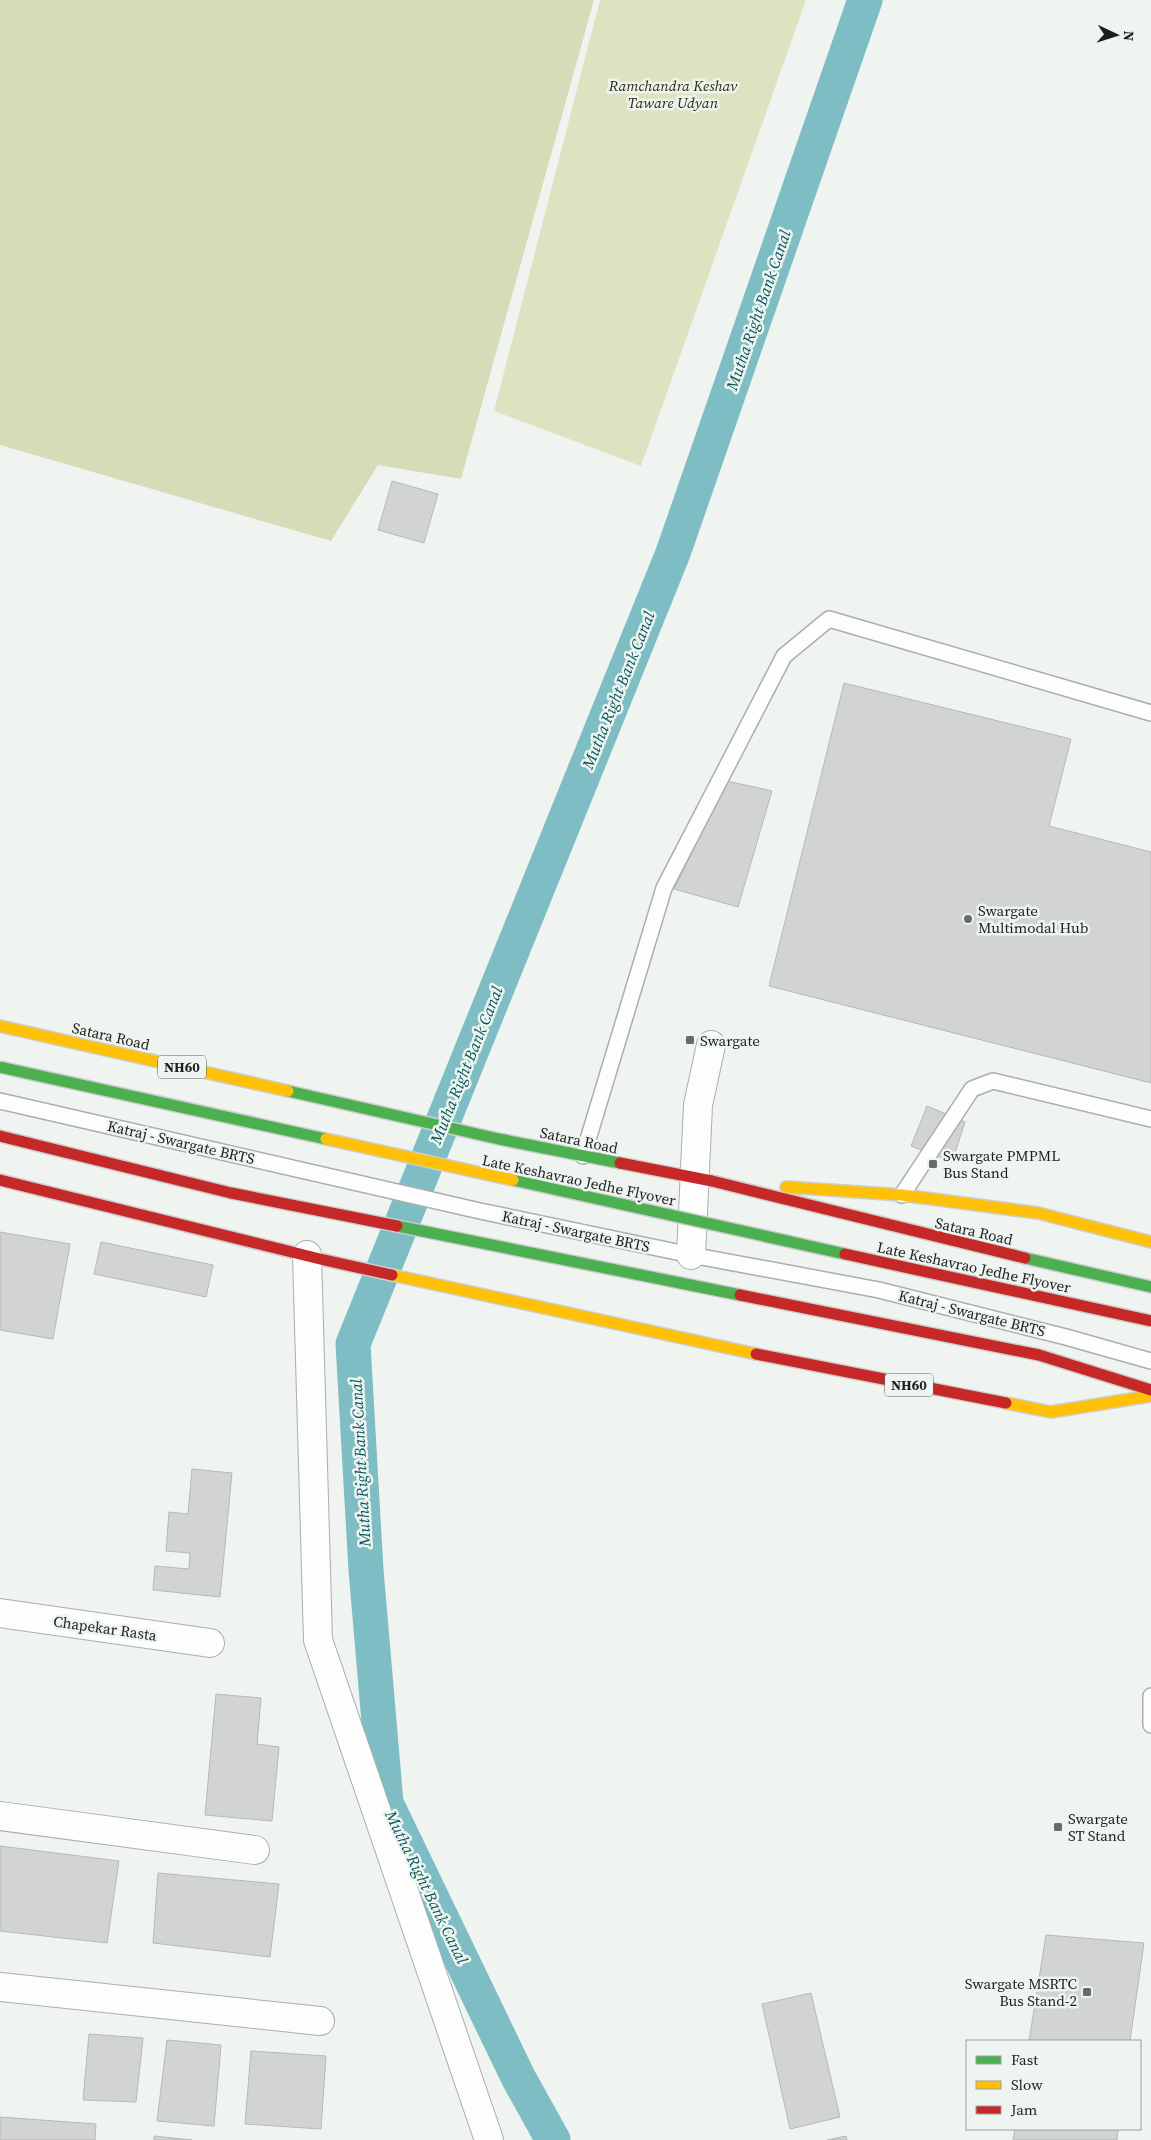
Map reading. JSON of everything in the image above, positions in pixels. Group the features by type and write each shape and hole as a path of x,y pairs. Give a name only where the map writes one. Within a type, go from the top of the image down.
{"highway":[{"name":"Satara Road","path":"0,1026 499,1139 704,1180 1151,1288"},
{"name":"Late Keshavrao Jedhe Flyover","path":"0,1067 1151,1321"},
{"path":"0,1136 231,1193 1039,1355 1151,1390"},
{"name":"NH60","path":"0,1180 314,1257 451,1288 817,1367 1051,1412 1151,1396"},
{"path":"704,1180 902,1195 1038,1212 1151,1242"}],"street":[{"path":"691,1256 704,1180 698,1105 711,1045"},
{"path":"314,1257 318,1640 489,2140"},
{"name":"Chapekar Rasta","path":"0,1613 210,1643"},
{"path":"0,1816 255,1850"},
{"path":"0,1987 320,2021"}],"lane":[{"path":"583,1156 664,888 784,656 829,620 1151,713"},
{"path":"902,1195 972,1089 993,1081 1151,1119"},
{"name":"Katraj - Swargate BRTS","path":"0,1101 480,1211 691,1256 879,1290 1066,1337 1151,1361"},
{"path":"1151,1696 1151,1725"}],"green space":[{"path":"0,0 594,0 461,479 378,465 331,541 0,445"},
{"name":"Ramchandra Keshav Taware Udyan","path":"600,0 806,0 641,466 494,411"}],"building":[{"path":"392,481 438,494 424,543 378,530"},
{"name":"Swargate Multimodal Hub","path":"844,683 1071,739 1049,826 1151,852 1151,1083 769,986"},
{"path":"727,781 772,791 738,907 674,889"},
{"path":"927,1106 965,1122 952,1162 911,1146"},
{"path":"0,1232 70,1244 53,1339 0,1330"},
{"path":"101,1242 213,1265 206,1297 94,1274"},
{"path":"192,1469 232,1473 220,1597 153,1590 155,1566 189,1569 190,1553 166,1551 169,1512 188,1514"},
{"path":"216,1694 261,1698 257,1744 279,1747 272,1821 205,1815"},
{"path":"0,1846 119,1861 107,1943 0,1931"},
{"path":"158,1873 279,1884 270,1957 153,1943"},
{"name":"Swargate MSRTC Bus Stand-2","path":"1046,1935 1144,1943 1130,2040 1029,2040"},
{"path":"811,1993 840,2117 790,2129 762,2004"},
{"path":"89,2034 143,2038 136,2102 83,2100"},
{"path":"167,2040 221,2045 214,2126 157,2121"},
{"path":"251,2051 326,2056 321,2129 245,2124"},
{"path":"0,2117 96,2124 95,2140 0,2140"},
{"path":"1015,2130 1118,2130 1117,2140 1013,2140"},
{"path":"154,2136 192,2140 154,2140"},
{"path":"846,2136 847,2140 827,2140"}],"waterway":[{"name":"Mutha Right Bank Canal","path":"553,2140 518,2077 386,1803 366,1570 353,1344 673,553 865,0"}],"traffic: fast":[{"path":"0,1067 326,1139"},
{"path":"288,1091 499,1139 620,1163"},
{"path":"513,1180 845,1254"},
{"path":"397,1226 740,1295"},
{"path":"1025,1258 1151,1287"}],"traffic: slow":[{"path":"0,1026 288,1091"},
{"path":"326,1139 513,1180"},
{"path":"786,1187 902,1195 1038,1213 1151,1242"},
{"path":"392,1275 756,1354"},
{"path":"1006,1403 1051,1412 1151,1396"}],"traffic: jam":[{"path":"0,1136 231,1193 397,1226"},
{"path":"620,1163 712,1181 1025,1258"},
{"path":"0,1180 392,1275"},
{"path":"845,1254 1151,1321"},
{"path":"740,1295 1039,1355 1151,1390"},
{"path":"756,1354 1006,1403"}],"place":[{"name":"Swargate Multimodal Hub","path":"968,919"},
{"name":"Swargate","path":"690,1040"},
{"name":"Swargate PMPML Bus Stand","path":"933,1164"},
{"name":"Swargate ST Stand","path":"1058,1827"},
{"name":"Swargate MSRTC Bus Stand-2","path":"1087,1992"}]}
